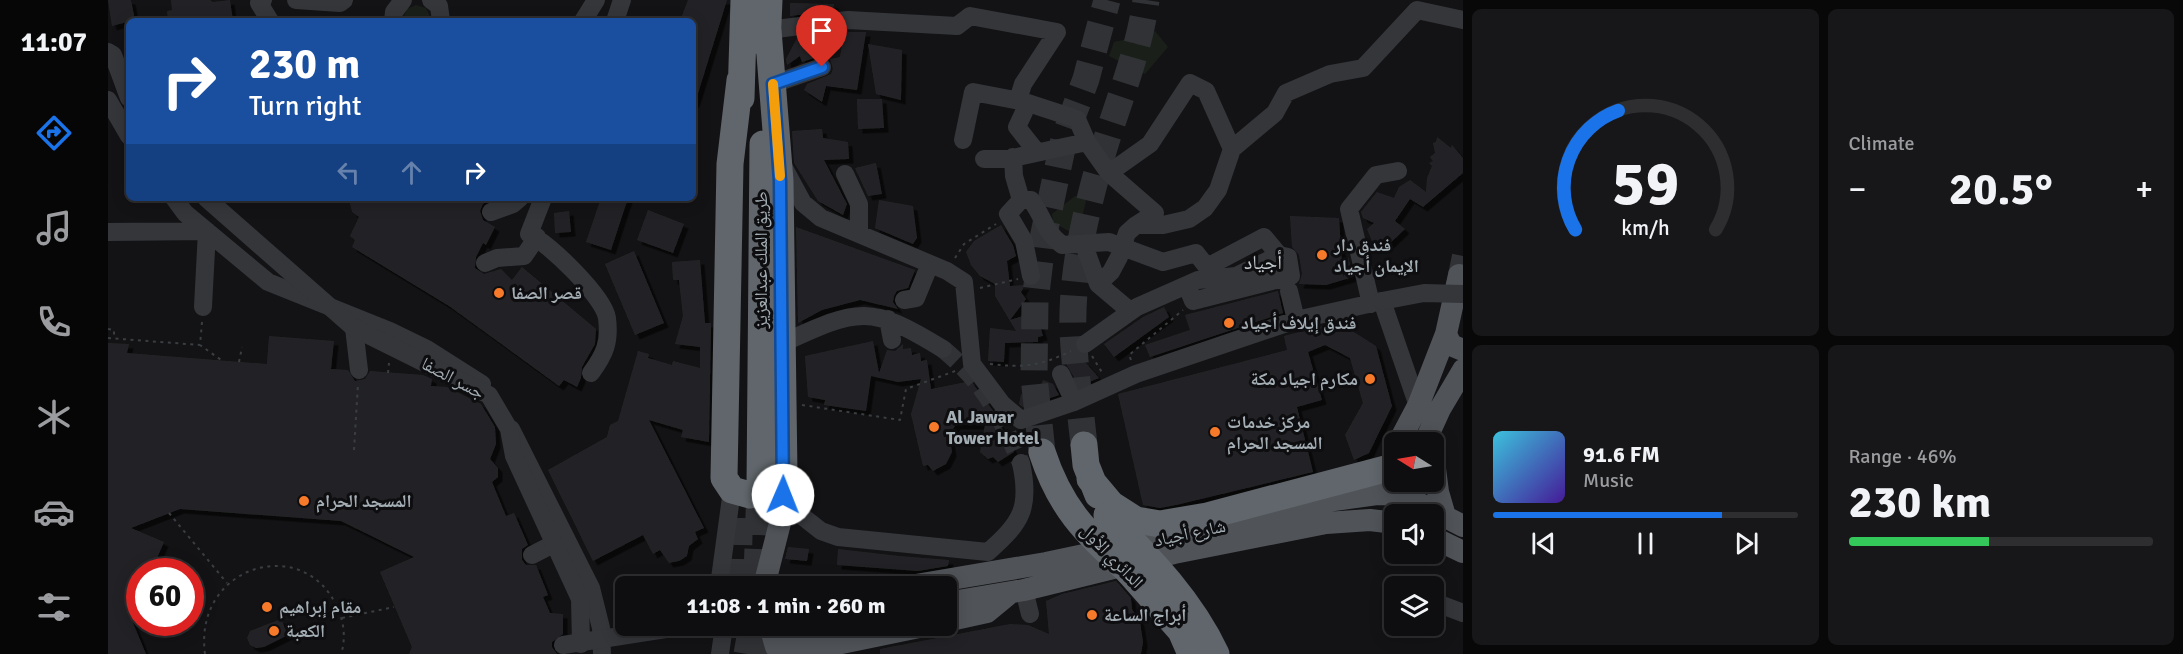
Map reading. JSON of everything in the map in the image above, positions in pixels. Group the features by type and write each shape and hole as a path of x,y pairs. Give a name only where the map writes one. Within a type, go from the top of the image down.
{"highway":[{"name":"طريق الملك عبدالعزيز","path":"744,0 740,80 743,246 754,483"},
{"name":"طريق الملك عبدالعزيز","path":"754,483 761,187 769,0"},
{"path":"754,483 784,402 779,160 768,30"},
{"name":"الدائري الأول","path":"1084,445 1090,478 1107,515 1170,580 1202,625 1216,654"},
{"name":"الدائري الأول","path":"1031,457 1053,483 1084,530 1129,572 1181,631 1191,654"},
{"path":"1090,478 1111,504 1136,520 1160,524 1384,484"}],"main road":[{"path":"1404,432 1418,406 1446,334 1461,284"},
{"path":"1446,334 1451,345 1463,350"},
{"path":"1436,424 1463,370"},
{"path":"754,483 782,515 767,576"},
{"path":"1370,520 1377,494 1384,490"},
{"path":"1412,492 1454,521"},
{"path":"1438,492 1454,521"},
{"name":"شارع أجياد","path":"957,601 1017,591 1174,553 1377,494"},
{"name":"شارع أجياد","path":"943,576 990,562 1209,529 1292,519 1326,524 1370,520 1384,522"},
{"path":"1444,543 1463,552"},
{"name":"شارع أجياد","path":"957,619 987,612 1017,591"},
{"path":"777,636 776,647 793,652 874,636"}],"street":[{"path":"263,0 259,3 268,18"},
{"path":"296,0 340,3 344,0"},
{"path":"393,18 394,12 403,0"},
{"path":"583,18 596,0"},
{"path":"616,18 622,0"},
{"path":"1136,225 1163,225 1189,219 1205,208 1218,190 1232,149 1275,112 1286,93 1330,74 1363,68 1417,10 1463,20"},
{"path":"768,30 848,20 957,26 970,16 1057,32 1023,84 1021,101 1024,112 1017,127 1036,152"},
{"path":"110,54 126,91"},
{"path":"773,84 822,67"},
{"path":"1109,173 1150,144 1190,83 1206,91 1232,149"},
{"path":"963,140 973,92 1021,101 1077,119 1088,142 1109,173 1155,213 1126,233 1111,272 1098,284"},
{"path":"108,100 126,131"},
{"path":"984,159 1013,157 1088,142"},
{"path":"1013,157 1014,176 1021,200"},
{"path":"779,160 803,203 822,218 930,264 964,282 974,366 1002,404 1021,420 1074,402 1136,374 1296,320 1461,284"},
{"path":"1398,171 1376,175 1349,209 1376,302 1418,406"},
{"path":"845,174 859,204 859,234"},
{"path":"1031,276 1024,241 1008,214 1021,200 1032,200 1041,213 1047,234 1062,245 1109,242 1163,262 1196,253 1209,272"},
{"path":"176,201 185,213 268,282 427,349 489,389 591,588 601,628 602,654"},
{"name":"جسر الصفا","path":"209,201 354,328 489,395 509,429 514,456 580,599 572,645 626,636"},
{"path":"491,212 516,201"},
{"path":"542,201 529,234 537,237 572,267 607,315 606,352 591,373"},
{"path":"108,232 207,231"},
{"path":"203,307 207,231"},
{"path":"485,263 497,258 524,256 537,237"},
{"path":"1085,344 1130,311 1190,294 1291,276 1288,257 1279,255 1264,237 1232,253 1209,272 1190,294"},
{"path":"1084,245 1098,284 1130,311"},
{"path":"1232,253 1240,274"},
{"path":"1209,272 1240,274 1279,255"},
{"path":"904,300 916,298 930,264"},
{"path":"1289,291 1296,320"},
{"path":"783,343 830,321 858,314 888,319 943,349"},
{"path":"888,319 892,340"},
{"path":"354,328 359,370"},
{"path":"1061,374 1074,402"},
{"path":"1436,424 1463,387"},
{"path":"802,516 821,531 838,537 990,562 1018,519 1026,494 1031,457"},
{"path":"722,576 754,483"},
{"path":"532,555 565,538"},
{"path":"1017,591 1030,614"},
{"path":"1444,606 1463,614"},
{"path":"720,654 723,636"}],"path":[{"path":"951,264 964,244 1008,214"},
{"path":"966,292 1031,276"},
{"path":"1130,355 1190,294"},
{"path":"200,345 203,307"},
{"path":"108,329 114,330 114,338"},
{"path":"108,338 200,345 224,362"},
{"path":"784,402 900,420 906,389 974,366 988,364 1023,368 1048,362 1085,344 1107,380"},
{"path":"240,362 242,347"},
{"path":"354,450 359,370"},
{"path":"170,513 227,584"},
{"path":"206,654 203,638 207,615 214,599 227,584 245,572 266,566 287,567 307,574 322,586 334,601 342,618 344,634 341,654"},
{"path":"342,618 394,607"}],"shaded area":[{"path":"416,5 426,8 431,18 403,18 407,9"},
{"path":"1155,31 1168,47 1145,74 1109,56 1114,42 1128,39 1134,44"},
{"path":"1075,196 1086,200 1079,232 1072,233 1053,222 1052,214"}],"building":[{"path":"108,0 131,0 135,18 126,18 126,22 112,26"},
{"path":"171,0 210,0 213,2 230,0 233,18 168,18 167,11 172,10"},
{"path":"688,0 727,0 696,100 696,18 681,18"},
{"path":"790,3 834,4 833,11 790,16"},
{"path":"844,32 866,32 857,90 826,86 822,102 804,90 807,84 831,74 833,69 830,59 840,57"},
{"path":"820,35 819,44 814,48 817,57 802,62 800,56 787,65 786,59 797,38 793,38"},
{"path":"868,44 902,50 901,100 876,94"},
{"path":"857,99 882,99 884,128 858,129"},
{"path":"822,129 823,138 848,142 849,159 824,160 847,204 843,215 818,201 794,163 792,131"},
{"path":"1437,137 1451,148 1452,145 1463,158 1463,173 1423,207 1410,199 1395,221 1405,229 1385,248 1374,246 1367,229 1374,223 1363,218 1361,212 1377,192 1394,198 1399,187 1410,180 1426,192 1427,178 1432,166 1429,163 1433,161 1430,157 1435,153 1433,143 1436,142"},
{"path":"876,163 882,194 868,196 855,168"},
{"path":"879,200 913,206 917,238 913,244 875,228"},
{"name":"قصر الصفا","path":"350,201 488,201 480,211 483,220 495,227 486,245 483,243 476,257 475,268 484,274 501,269 512,280 522,267 596,329 595,344 582,367 577,387 564,380 559,386 449,306 352,247 355,240 350,236 359,217 352,212"},
{"path":"600,201 627,201 611,250 586,242"},
{"path":"648,210 684,224 673,253 637,240"},
{"path":"569,211 571,232 555,233 554,213"},
{"name":"فندق دار الإيمان أجياد","path":"1290,216 1339,218 1343,278 1348,256 1353,277 1326,285 1299,284 1302,274 1299,255 1292,247"},
{"path":"1001,225 1013,245 1016,256 1007,261 1010,286 1025,285 1021,292 1026,299 1010,320 1036,312 1043,336 1038,337 1038,342 1005,343 1004,362 988,361 990,328 1016,331 995,296 995,284 980,276 971,265 966,252 974,241"},
{"path":"796,227 915,270 908,288 897,291 894,296 893,302 898,309 860,300 822,310 798,323"},
{"path":"634,251 664,323 635,335 605,264"},
{"path":"700,260 705,323 711,323 709,442 681,437 683,430 649,420 704,528 695,532 698,539 689,546 687,556 679,561 669,563 660,550 653,554 643,535 593,561 548,470 607,437 610,425 618,421 638,351 649,354 648,358 672,365 673,361 700,368 700,347 675,344 683,316 679,280 673,280 672,262"},
{"name":"فندق إيلاف أجياد","path":"1278,291 1283,313 1150,357 1145,345 1190,330 1185,315"},
{"path":"1164,307 1169,317 1114,357 1104,344 1143,317"},
{"name":"مركز خدمات المسجد الحرام","path":"1338,322 1376,346 1392,406 1369,453 1354,460 1345,435 1363,403 1350,358 1325,345 1308,352 1322,400 1297,407 1313,472 1176,505 1160,508 1143,505 1118,394 1287,350 1284,336"},
{"name":"المسجد الحرام","path":"269,336 334,341 331,369 348,370 355,381 365,379 370,371 423,375 432,379 431,386 447,387 481,404 495,427 496,444 490,459 498,468 498,477 492,482 506,516 514,513 528,545 522,549 522,560 526,565 536,565 548,595 543,597 550,613 563,614 563,634 552,642 552,647 557,654 409,654 412,647 380,572 414,557 341,521 180,509 131,528 164,542 157,558 126,558 126,636 138,636 146,654 108,654 108,343 129,344 127,353 267,364"},
{"path":"873,341 879,373 887,350 895,351 903,344 903,349 911,348 912,355 920,353 921,361 927,360 931,389 971,381 994,412 1014,452 998,462 993,457 988,459 980,452 985,425 956,425 949,434 952,452 946,464 933,471 928,465 923,466 911,414 921,379 898,382 871,376 866,411 824,405 825,400 808,397 805,356"},
{"path":"1078,353 1082,362 1085,362 1099,378 1079,386 1064,360"},
{"path":"1043,380 1053,384 1059,395 1023,407 1019,404 1021,394 1037,398"},
{"path":"788,547 809,549 807,561 785,559"},
{"path":"838,549 949,560 948,566 918,571 837,565"},
{"name":"أبراج الساعة","path":"1116,581 1131,598 1132,609 1140,622 1143,642 1141,654 880,654 880,649 1010,624 1028,625 1049,634 1046,601 1062,594"},
{"path":"281,619 288,635 264,647 256,648 250,645 247,638 250,631"}],"tunnel":[{"path":"1042,452 1034,377 1035,302 1042,243 1064,139 1086,79 1107,0"},
{"path":"1084,445 1073,332 1077,262 1092,193 1104,148 1134,57 1146,0"},
{"path":"1459,275 1463,256"},
{"path":"943,349 970,375 990,400 1021,463"},
{"path":"738,576 740,484"},
{"path":"757,576 760,485"},
{"path":"747,654 750,636"},
{"path":"759,654 768,644 783,637"}],"slow traffic":[{"path":"773,84 780,176"}],"place":[{"name":"فندق دار الإيمان أجياد","path":"1322,255"},
{"name":"قصر الصفا","path":"499,293"},
{"name":"فندق إيلاف أجياد","path":"1229,323"},
{"name":"مكارم اجياد مكة","path":"1370,379"},
{"name":"Al Jawar Tower Hotel","path":"934,427"},
{"name":"مركز خدمات المسجد الحرام","path":"1215,432"},
{"name":"المسجد الحرام","path":"304,501"},
{"name":"مقام إبراهيم","path":"267,607"},
{"name":"أبراج الساعة","path":"1092,615"},
{"name":"الكعبة","path":"274,631"}],"district":[{"name":"أجياد","path":"1263,262"}],"route":[{"path":"783,495 780,181 773,84 822,67"}]}
